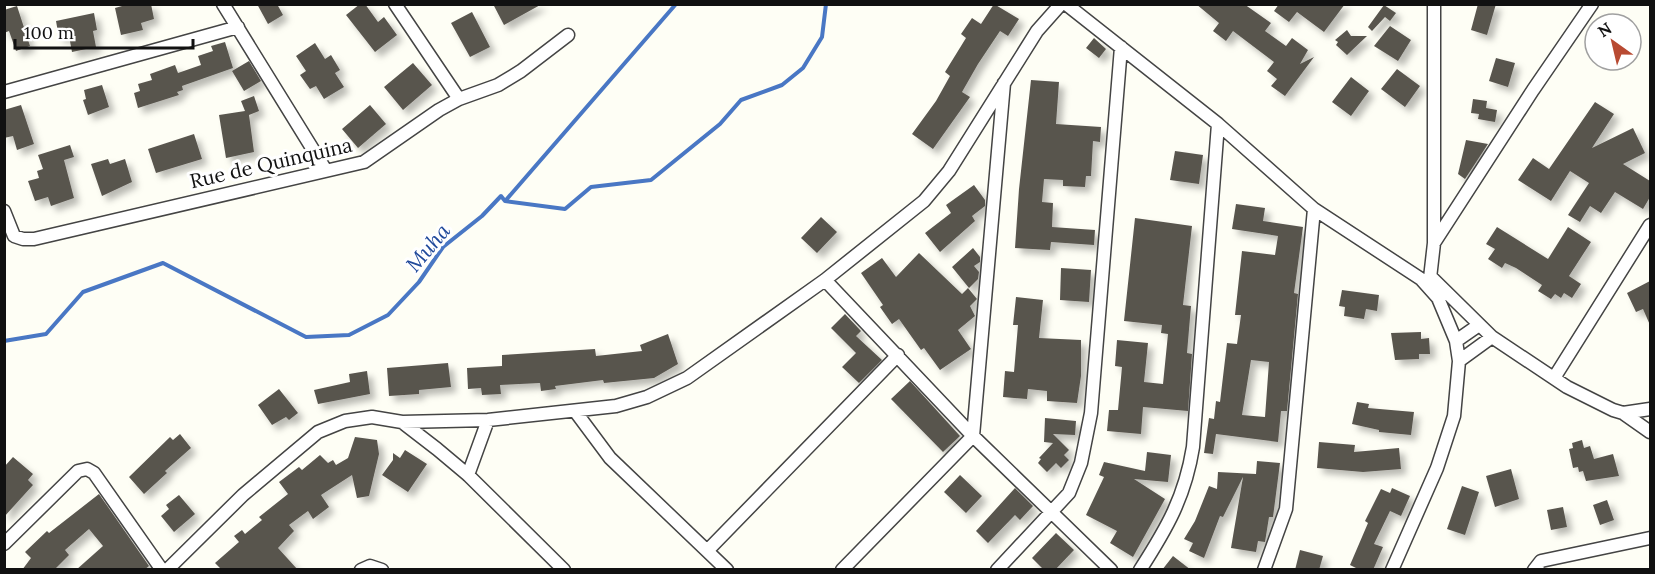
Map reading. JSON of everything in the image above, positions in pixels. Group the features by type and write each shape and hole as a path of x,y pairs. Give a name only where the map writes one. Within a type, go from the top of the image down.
{"street":[{"path":"224,4 325,170"},
{"path":"395,4 459,99"},
{"path":"167,570 243,495 318,432 345,421 372,417 402,422 488,420 575,411 616,405 668,388 687,378 825,280 924,201 949,171 1037,31 1061,4"},
{"path":"1066,4 1218,124 1314,209 1430,282 1492,337 1554,378 1613,410 1623,412 1650,409"},
{"path":"1392,570 1437,468 1454,416 1459,361 1456,341 1430,282 1434,243 1434,4"},
{"path":"1434,243 1592,4"},
{"path":"4,92 238,27"},
{"name":"Rue de Quinquina","path":"4,211 14,236 34,239 364,162 459,99 498,85 568,35"},
{"path":"997,570 1069,493 1081,463 1091,413 1121,47"},
{"path":"842,570 974,436 1004,81"},
{"path":"1140,570 1176,511 1188,478 1193,447 1218,124"},
{"path":"1264,570 1286,509 1314,209"},
{"path":"1554,378 1650,225"},
{"path":"825,280 974,436 1111,570"},
{"path":"1456,341 1479,325"},
{"path":"1459,361 1492,337"},
{"path":"708,550 898,355"},
{"path":"575,411 610,459 727,570"},
{"path":"1623,412 1650,432"},
{"path":"468,475 488,420"},
{"path":"402,422 468,475 564,570"},
{"path":"4,544 78,471 87,469 94,473 162,570"},
{"path":"1534,570 1541,561 1650,538"},
{"path":"361,570 370,566 382,570"}],"building":[{"path":"129,4 151,4 154,19 141,23 143,30 121,35 115,8"},
{"path":"257,4 277,4 283,15 268,24"},
{"path":"360,4 365,4 378,22 384,17 397,35 375,52 346,15"},
{"path":"493,4 542,4 504,25"},
{"path":"994,4 1019,19 1008,36 1000,31 978,64 962,92 970,97 933,149 912,134 936,101 950,76 945,72 966,38 961,34 972,18 981,24"},
{"path":"1196,4 1244,4 1271,23 1265,31 1286,46 1292,38 1308,50 1300,64 1314,57 1285,96 1271,86 1277,79 1267,71 1274,62 1233,31 1226,41 1213,31 1219,23"},
{"path":"1279,4 1345,4 1324,32 1297,12 1289,22 1274,11"},
{"path":"1478,4 1496,4 1487,35 1471,30"},
{"path":"1384,5 1396,13 1390,21 1385,17 1372,31 1368,27"},
{"path":"17,6 30,46 16,51 9,31 4,33 4,10"},
{"path":"472,12 490,47 470,57 451,23"},
{"path":"94,13 97,30 93,31 96,47 72,52 69,36 59,38 56,21"},
{"path":"1390,26 1411,40 1398,61 1374,46"},
{"path":"1347,30 1351,36 1367,36 1347,55 1336,45 1338,42 1335,40"},
{"path":"1094,38 1106,49 1099,58 1086,48"},
{"path":"225,42 233,68 182,86 183,90 177,92 179,95 138,108 134,93 140,91 138,84 152,80 150,74 175,65 178,73 201,65 198,56 213,51 211,46"},
{"path":"315,43 325,59 331,55 340,70 335,73 344,87 324,99 316,86 310,89 300,75 306,71 296,56"},
{"path":"1496,58 1515,63 1508,87 1489,81"},
{"path":"249,61 261,81 244,91 232,71"},
{"path":"413,63 432,85 403,110 384,87"},
{"path":"1397,69 1420,86 1405,107 1381,89"},
{"path":"1351,77 1369,91 1351,116 1332,102"},
{"path":"1031,80 1059,82 1056,124 1101,127 1100,142 1093,141 1091,176 1086,176 1085,187 1063,186 1063,180 1044,179 1042,202 1053,203 1052,227 1095,230 1094,245 1051,242 1050,250 1015,248"},
{"path":"102,85 109,107 88,115 83,100 86,99 84,90"},
{"path":"254,96 259,111 249,115 254,152 226,158 219,115 245,111 241,101"},
{"path":"1473,99 1487,101 1486,108 1497,110 1495,122 1478,119 1479,114 1471,113"},
{"path":"1595,102 1614,114 1592,148 1633,128 1645,153 1623,164 1650,181 1650,197 1643,209 1615,192 1601,213 1590,206 1580,222 1568,215 1589,183 1570,171 1551,201 1518,180 1533,158 1549,169"},
{"path":"21,105 34,144 17,150 13,136 4,138 4,110"},
{"path":"370,105 386,124 358,148 342,129"},
{"path":"194,134 202,159 156,173 148,149"},
{"path":"1466,140 1488,144 1465,179 1458,174"},
{"path":"70,145 74,157 64,160 74,198 51,206 48,197 35,201 28,181 39,178 37,171 43,169 38,155"},
{"path":"1175,151 1203,155 1199,184 1170,180"},
{"path":"108,159 110,164 125,159 132,182 102,196 91,164"},
{"path":"974,185 985,200 985,206 972,216 975,221 940,252 925,233 951,213 946,205"},
{"path":"1236,204 1265,208 1263,221 1303,227 1294,293 1298,294 1287,411 1281,411 1278,442 1216,434 1213,454 1204,453 1209,418 1214,419 1216,401 1220,402 1227,343 1237,344 1241,315 1235,315 1242,251 1275,255 1278,236 1232,229","holes":["1251,360 1269,362 1265,417 1242,415"]},
{"path":"821,217 837,232 817,253 801,238"},
{"path":"1135,218 1192,226 1183,305 1191,306 1187,353 1192,354 1188,411 1143,407 1141,434 1107,431 1109,410 1118,410 1122,367 1115,366 1117,340 1148,343 1144,382 1163,384 1168,334 1161,333 1162,325 1124,321"},
{"path":"1497,227 1548,259 1568,227 1591,242 1569,276 1581,284 1572,298 1564,293 1561,298 1555,294 1551,299 1538,291 1542,285 1516,268 1505,263 1502,268 1488,259 1495,249 1486,244"},
{"path":"973,248 980,257 980,262 974,266 979,272 978,279 969,288 952,267"},
{"path":"919,253 962,294 968,288 977,299 970,306 975,316 958,330 971,349 940,370 924,348 921,350 899,319 892,324 880,307 883,305 861,273 882,258 896,277"},
{"path":"1061,268 1091,270 1089,302 1060,300"},
{"path":"1650,281 1650,325 1643,309 1636,312 1627,293"},
{"path":"1342,290 1379,295 1377,311 1366,309 1364,319 1344,316 1345,307 1339,306"},
{"path":"1016,297 1043,300 1039,338 1081,340 1081,376 1077,403 1047,401 1047,391 1028,389 1027,399 1003,397 1005,371 1014,372 1018,325 1013,325"},
{"path":"845,314 861,331 856,336 882,360 859,383 842,367 856,353 831,328"},
{"path":"1421,332 1421,339 1429,338 1430,354 1419,354 1419,359 1395,360 1391,333"},
{"path":"668,334 678,364 654,378 604,383 603,380 555,386 556,389 541,391 540,383 500,385 501,394 482,395 481,388 468,389 467,368 502,366 502,355 595,349 596,356 642,351 640,345"},
{"path":"448,363 451,387 419,390 419,394 389,396 387,368"},
{"path":"367,371 370,394 318,404 314,390 350,382 349,374"},
{"path":"910,381 960,436 943,452 891,399"},
{"path":"279,389 298,413 289,420 286,417 272,425 258,405"},
{"path":"1357,402 1369,404 1368,408 1414,412 1411,435 1379,432 1379,430 1352,424"},
{"path":"1045,418 1076,421 1075,435 1053,434 1069,450 1064,455 1069,460 1061,468 1056,463 1047,472 1038,463 1041,459 1039,458 1053,443 1044,442"},
{"path":"180,434 191,448 144,494 129,477 170,437 173,440"},
{"path":"355,437 377,440 379,454 369,496 357,498 352,475 321,495 329,507 313,519 308,511 289,525 294,531 278,548 298,570 222,570 215,563 239,542 234,536 242,530 245,534 262,520 259,517 288,494 279,482 299,467 302,470 320,455 328,463 333,460 336,465 348,458"},
{"path":"1582,440 1584,448 1590,446 1594,459 1613,454 1619,476 1586,481 1583,471 1579,472 1578,467 1573,468 1569,449 1573,448 1572,443"},
{"path":"1319,442 1355,445 1354,452 1399,448 1401,469 1363,472 1317,468"},
{"path":"405,450 427,464 408,492 382,475 393,460 393,453 400,458"},
{"path":"1147,452 1171,455 1168,482 1134,479 1165,499 1133,557 1110,543 1117,531 1086,515 1104,477 1099,475 1104,462 1145,471"},
{"path":"13,457 33,474 28,480 33,485 4,517 4,467"},
{"path":"1257,461 1280,463 1273,517 1269,517 1265,542 1258,541 1256,552 1231,548 1243,477 1223,517 1220,516 1204,558 1189,551 1193,543 1184,539 1195,521 1209,486 1217,489 1218,472 1256,474"},
{"path":"1511,469 1519,499 1495,507 1486,476"},
{"path":"960,475 982,496 966,513 944,492"},
{"path":"1462,486 1479,492 1465,535 1447,529"},
{"path":"1015,488 1033,506 1020,520 1015,515 988,543 976,531"},
{"path":"1392,488 1410,496 1401,516 1390,511 1374,544 1383,547 1373,570 1360,570 1350,565 1368,523 1365,521 1381,489 1390,493"},
{"path":"99,494 149,566 144,570 76,570 103,546 89,529 65,550 69,555 54,570 22,570 31,558 25,552 47,531 49,533"},
{"path":"179,495 195,514 174,532 161,516 169,509 166,505"},
{"path":"1607,500 1614,520 1600,525 1593,505"},
{"path":"1563,507 1567,527 1551,530 1547,510"},
{"path":"1056,533 1074,550 1055,570 1044,570 1032,558"},
{"path":"1300,550 1323,556 1319,570 1295,570"},
{"path":"1173,556 1191,570 1162,570"}],"waterway":[{"path":"506,200 676,4"},
{"name":"Muha","path":"4,341 46,334 83,292 163,263 306,337 349,335 388,315 419,282 443,247 482,216 501,196 505,201 565,209 591,187 651,180 720,124 741,100 782,85 803,68 822,37 826,4"}]}
